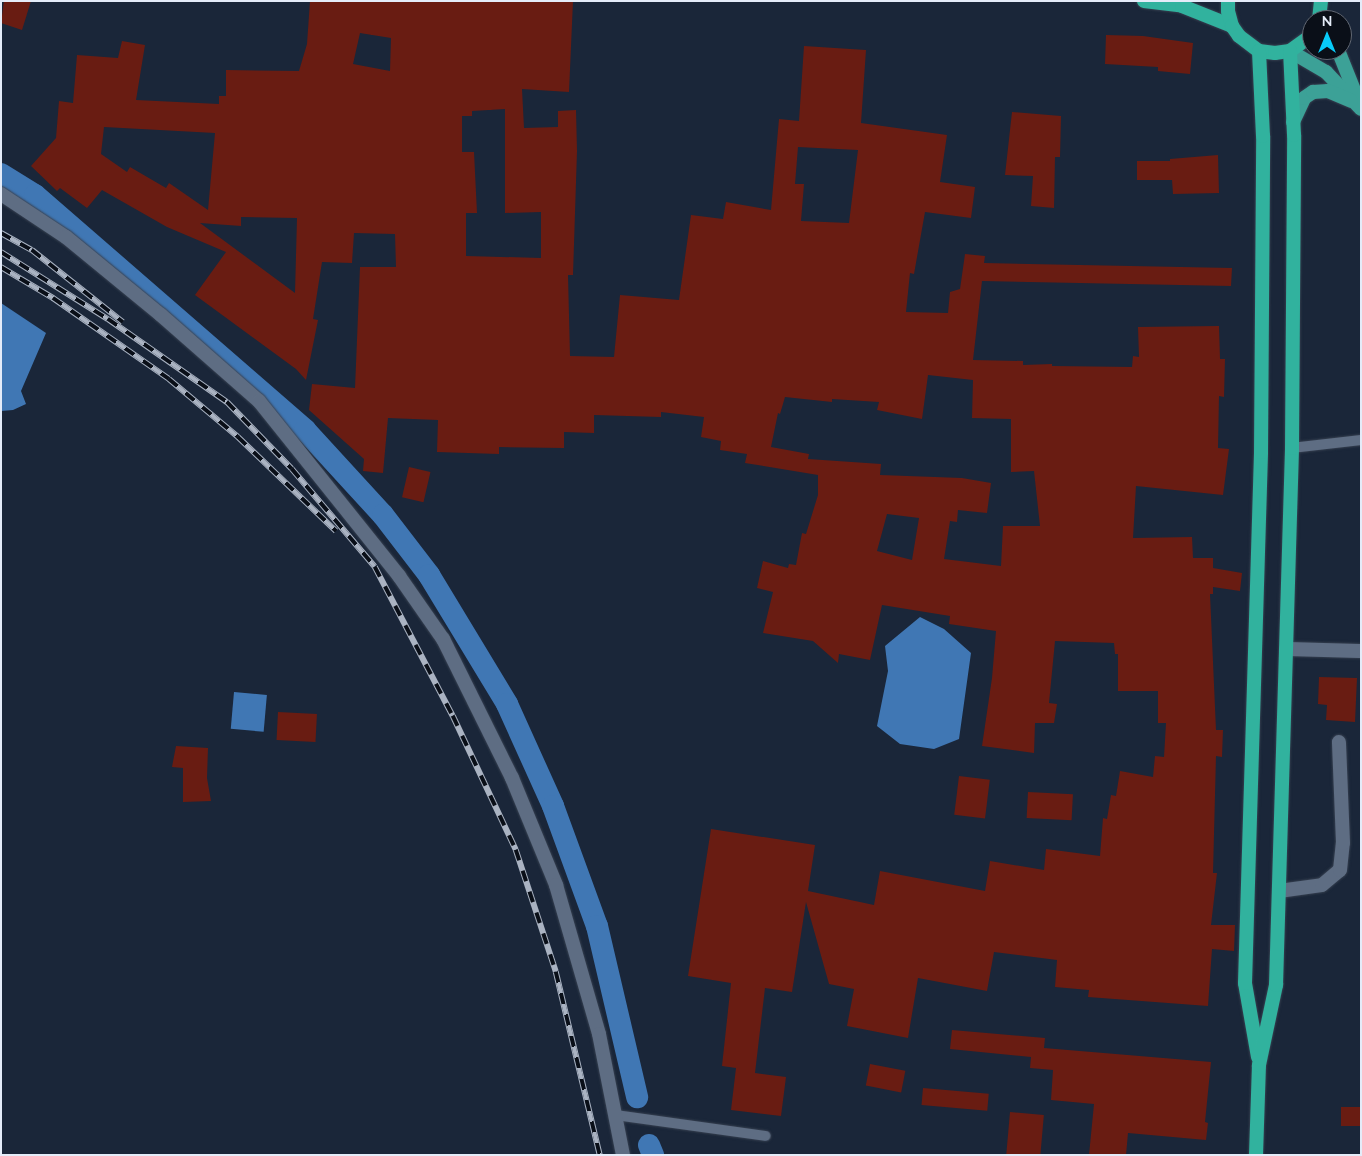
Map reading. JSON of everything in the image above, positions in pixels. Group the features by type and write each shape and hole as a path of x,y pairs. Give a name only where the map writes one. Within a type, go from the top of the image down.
{"highway":[{"path":"1144,1 1182,6 1232,26"},
{"path":"1228,1 1228,11 1232,26 1243,41 1259,51 1275,53 1290,51 1302,42"},
{"path":"1259,51 1263,136 1261,452 1245,983 1259,1065"},
{"path":"1256,1155 1259,1065 1276,985 1279,891 1292,448 1293,122 1290,51"}],"main road":[{"path":"1290,51 1326,72 1361,108"},
{"path":"1342,60 1361,108"},
{"path":"1293,122 1301,103 1313,92 1328,91 1340,94 1361,108"}],"street":[{"path":"1,194 74,243 260,401 399,576 443,640 512,778 556,885 600,1034 622,1155"},
{"path":"1286,649 1361,651"},
{"path":"1279,891 1322,885 1340,870 1343,843 1339,742"}],"lane":[{"path":"1292,448 1361,440"},
{"path":"615,1115 766,1136"}],"water":[{"path":"1,303 46,333 21,391 26,404 13,410 1,411"},
{"path":"920,617 944,629 971,653 959,739 934,749 900,744 877,726 888,671 885,646"},
{"path":"234,692 267,695 264,732 231,729"}],"building":[{"path":"4,1 31,1 22,30 1,23"},
{"path":"310,1 573,1 569,92 522,89 524,128 558,127 558,111 576,110 577,151 573,275 568,275 570,356 614,357 620,295 679,300 691,215 723,219 726,202 771,210 779,119 799,121 804,46 866,50 861,123 947,135 940,182 975,187 971,218 925,212 914,274 910,273 906,312 948,313 950,292 960,289 965,254 985,256 984,263 1232,268 1231,286 982,281 973,360 1023,361 1023,365 1052,364 1052,366 1132,367 1133,356 1139,357 1138,327 1219,326 1220,359 1225,359 1224,397 1219,396 1218,448 1229,449 1223,495 1136,486 1133,538 1192,537 1193,558 1213,558 1213,568 1242,573 1240,591 1213,587 1213,594 1210,594 1216,730 1223,730 1222,757 1216,756 1213,873 1217,873 1211,925 1235,925 1234,951 1212,949 1208,1006 1088,997 1089,990 1055,987 1057,960 994,952 987,991 918,978 908,1038 847,1026 854,989 829,984 806,902 792,992 765,988 755,1073 786,1077 781,1116 731,1110 736,1068 722,1066 731,983 688,976 711,829 815,845 808,891 874,905 880,871 985,891 990,861 1044,870 1046,849 1100,856 1103,818 1107,819 1111,795 1116,796 1120,771 1153,777 1155,756 1164,757 1166,723 1158,723 1158,691 1118,691 1118,654 1115,654 1114,643 1055,641 1049,703 1057,704 1054,723 1035,723 1034,753 982,746 992,678 996,631 949,624 950,616 882,605 870,660 839,654 838,663 813,641 763,633 773,592 757,588 763,561 788,568 789,564 796,565 802,533 806,534 818,495 818,475 745,463 747,454 720,450 721,441 701,437 704,417 661,412 661,417 594,415 594,433 564,432 564,448 499,447 499,454 437,452 438,420 388,418 383,473 363,471 364,459 309,410 312,384 355,388 360,267 396,267 395,234 354,233 352,263 322,262 313,319 318,320 306,380 296,369 195,295 226,252 167,227 102,190 87,208 60,188 57,191 31,166 56,138 59,101 73,103 77,55 118,58 122,41 145,45 136,100 219,104 219,96 226,96 226,70 299,71 307,44","holes":["360,33 391,38 390,71 353,64","505,109 505,213 541,212 541,258 466,256 466,213 477,213 474,152 462,152 462,116 472,116 472,111","104,127 215,133 208,210 169,183 166,188 130,167 127,172 101,154","798,147 858,150 849,223 801,221 804,184 795,184","241,217 297,218 295,293 200,223 241,226","928,375 973,380 972,418 1011,419 1011,472 1034,471 1040,526 1003,526 1001,566 944,559 950,521 957,522 958,510 987,513 991,483 962,478 880,475 881,464 808,459 809,454 771,447 778,413 780,414 785,397 832,402 832,399 879,402 877,410 922,419","887,514 919,518 912,560 877,551"]},
{"path":"1106,35 1143,36 1193,43 1190,74 1158,71 1158,67 1105,64"},
{"path":"1012,112 1061,116 1060,157 1055,157 1054,208 1031,206 1033,176 1005,175"},
{"path":"1218,155 1219,193 1173,194 1172,180 1137,180 1137,161 1170,161 1170,159"},
{"path":"409,467 430,472 423,502 402,497"},
{"path":"1319,677 1357,678 1355,722 1326,720 1327,705 1318,704"},
{"path":"278,712 317,714 315,742 277,740"},
{"path":"176,746 208,748 207,778 211,801 183,802 183,768 172,767"},
{"path":"959,776 990,780 985,818 954,815"},
{"path":"1028,792 1073,794 1072,820 1027,818"},
{"path":"952,1030 1045,1038 1044,1048 1211,1062 1205,1122 1208,1123 1206,1140 1128,1133 1126,1155 1089,1155 1094,1104 1051,1100 1053,1070 1030,1068 1031,1057 950,1049"},
{"path":"870,1064 905,1071 901,1092 866,1086"},
{"path":"923,1088 989,1094 987,1111 922,1105"},
{"path":"1341,1107 1361,1107 1361,1126 1341,1126"},
{"path":"1010,1112 1044,1115 1040,1155 1006,1155"}],"waterway":[{"path":"1,174 35,195 305,430 383,515 429,575 507,704 553,806 597,926 637,1097"},
{"path":"649,1145 653,1155"}],"railway":[{"path":"1,233 32,250 123,322"},
{"path":"1,252 108,319 227,402 292,469 375,567 453,716 516,850 556,972 600,1155"},
{"path":"1,267 53,298 169,379 238,437 336,531"}]}
